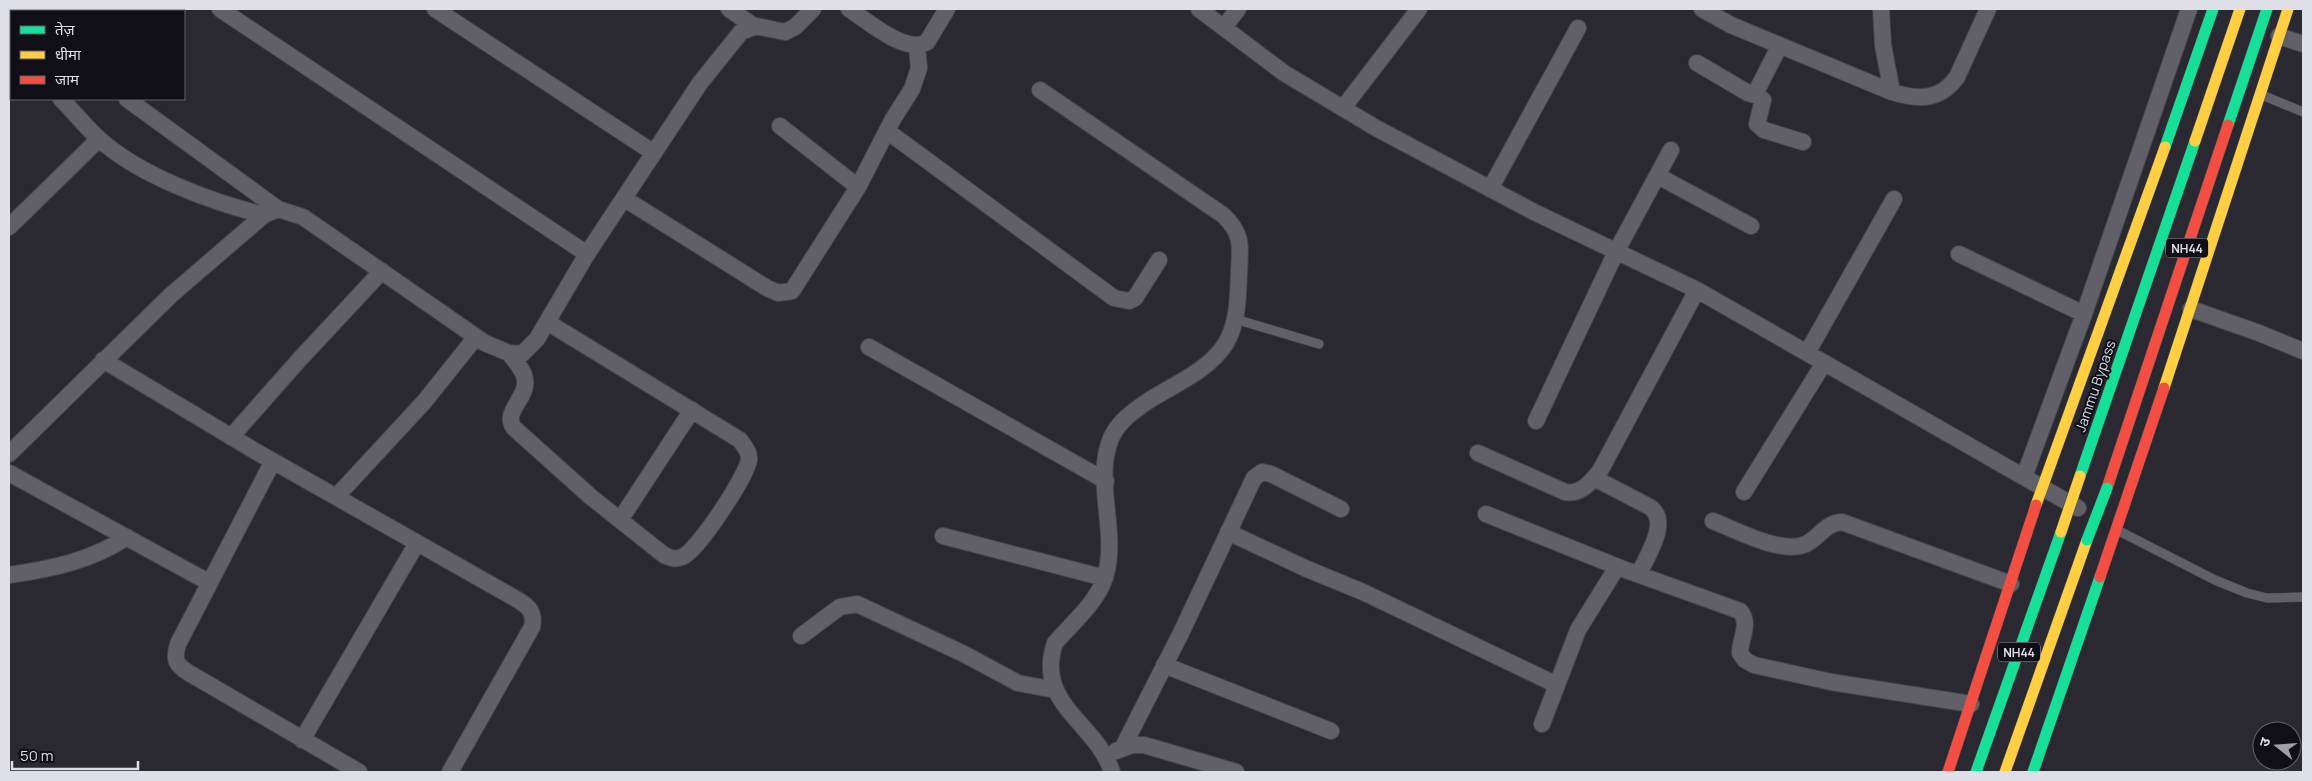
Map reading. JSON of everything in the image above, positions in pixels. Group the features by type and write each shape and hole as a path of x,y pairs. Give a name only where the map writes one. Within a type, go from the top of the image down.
{"main road":[{"path":"1948,772 2042,488 2213,9"},
{"name":"Jammu Bypass","path":"1976,772 2061,532 2240,9"},
{"name":"NH44","path":"2005,772 2107,488 2267,9"},
{"path":"2033,772 2191,309 2288,9"}],"street":[{"path":"220,9 587,254"},
{"path":"435,9 654,154"},
{"path":"730,9 754,26 785,32 795,27 814,9"},
{"path":"849,9 901,42 917,46 927,42 933,36 947,9"},
{"path":"1199,9 1284,73 1343,108 1490,189 1697,290 2117,530"},
{"path":"1224,27 1238,9"},
{"path":"1343,108 1419,9"},
{"path":"1702,9 1731,25 1892,92 1905,96 1923,97 1943,92 1957,77 1988,9"},
{"path":"1881,9 1883,45 1892,92"},
{"path":"2024,477 2084,314 2187,9"},
{"path":"62,100 99,139 176,186 209,198 303,217 476,337 509,353 518,354 526,351 537,339 587,254 700,83 741,32 754,26"},
{"path":"1490,189 1578,28"},
{"path":"2279,36 2303,44"},
{"path":"1758,96 1758,87 1780,45"},
{"path":"625,199 767,288 778,293 792,291 858,187 916,79 919,68 917,46"},
{"path":"1697,63 1763,100 1756,121 1760,127 1803,142"},
{"path":"1040,90 1231,222 1241,241 1235,319 1226,344 1218,354 1202,367 1122,420 1110,441 1106,480 1109,560 1105,578 1092,602 1055,643 1050,660 1050,671 1056,690 1109,766 1122,747 1164,665 1254,478 1262,472 1271,474 1341,509"},
{"path":"128,100 271,212"},
{"path":"780,126 858,187"},
{"path":"887,131 1114,298 1129,301 1135,298 1159,260"},
{"path":"9,227 99,139"},
{"path":"1536,420 1616,252 1671,150"},
{"path":"1658,176 1751,226"},
{"path":"1806,353 1894,199"},
{"path":"9,454 171,295 271,212"},
{"path":"1959,254 2084,314"},
{"path":"231,436 298,360 382,271"},
{"path":"1478,453 1565,492 1571,493 1581,490 1600,471 1697,290"},
{"path":"2191,309 2303,351"},
{"path":"509,353 522,372 525,381 521,398 511,414 511,424 591,497 664,555 675,560 684,557 696,546 732,493 747,466 749,458 746,448 740,440 547,322"},
{"path":"336,497 424,402 476,337"},
{"path":"869,347 1106,480"},
{"path":"104,360 273,461 528,606 534,618 532,627 450,772"},
{"path":"1744,492 1824,363"},
{"path":"620,520 692,410"},
{"path":"273,461 178,644 174,660 176,664 359,772"},
{"path":"9,472 210,583"},
{"path":"1594,478 1650,507 1658,517 1658,531 1639,574"},
{"path":"1486,514 1617,567 1740,611 1744,616 1745,623 1740,653 1745,660 1754,665 1831,682 1971,704"},
{"path":"1713,521 1774,545 1787,547 1806,544 1834,522 1842,522 2011,584"},
{"path":"1228,532 1299,566 1363,592 1557,685"},
{"path":"943,536 1105,578"},
{"path":"9,574 74,563 106,551 127,537"},
{"path":"302,740 417,543"},
{"path":"1542,724 1578,630 1617,567"},
{"path":"801,636 840,607 857,604 964,654 1018,683 1056,690"},
{"path":"1164,665 1331,731"},
{"path":"1122,747 1144,746 1236,772"}],"lane":[{"path":"2260,94 2303,112"},
{"path":"1235,319 1320,344"},
{"path":"2117,530 2196,571 2240,590 2267,598 2303,597"}],"traffic: fast":[{"path":"2165,147 2213,9"},
{"path":"2228,125 2267,9"},
{"path":"2080,476 2195,141"},
{"path":"2087,540 2107,488"},
{"path":"1976,772 2061,532"},
{"path":"2033,772 2100,577"}],"traffic: slow":[{"path":"2195,141 2240,9"},
{"path":"2164,388 2288,9"},
{"path":"2036,505 2165,147"},
{"path":"2061,532 2080,476"},
{"path":"2005,772 2087,540"}],"traffic: jam":[{"path":"2107,488 2228,125"},
{"path":"2100,577 2164,388"},
{"path":"1948,772 2036,505"}]}
